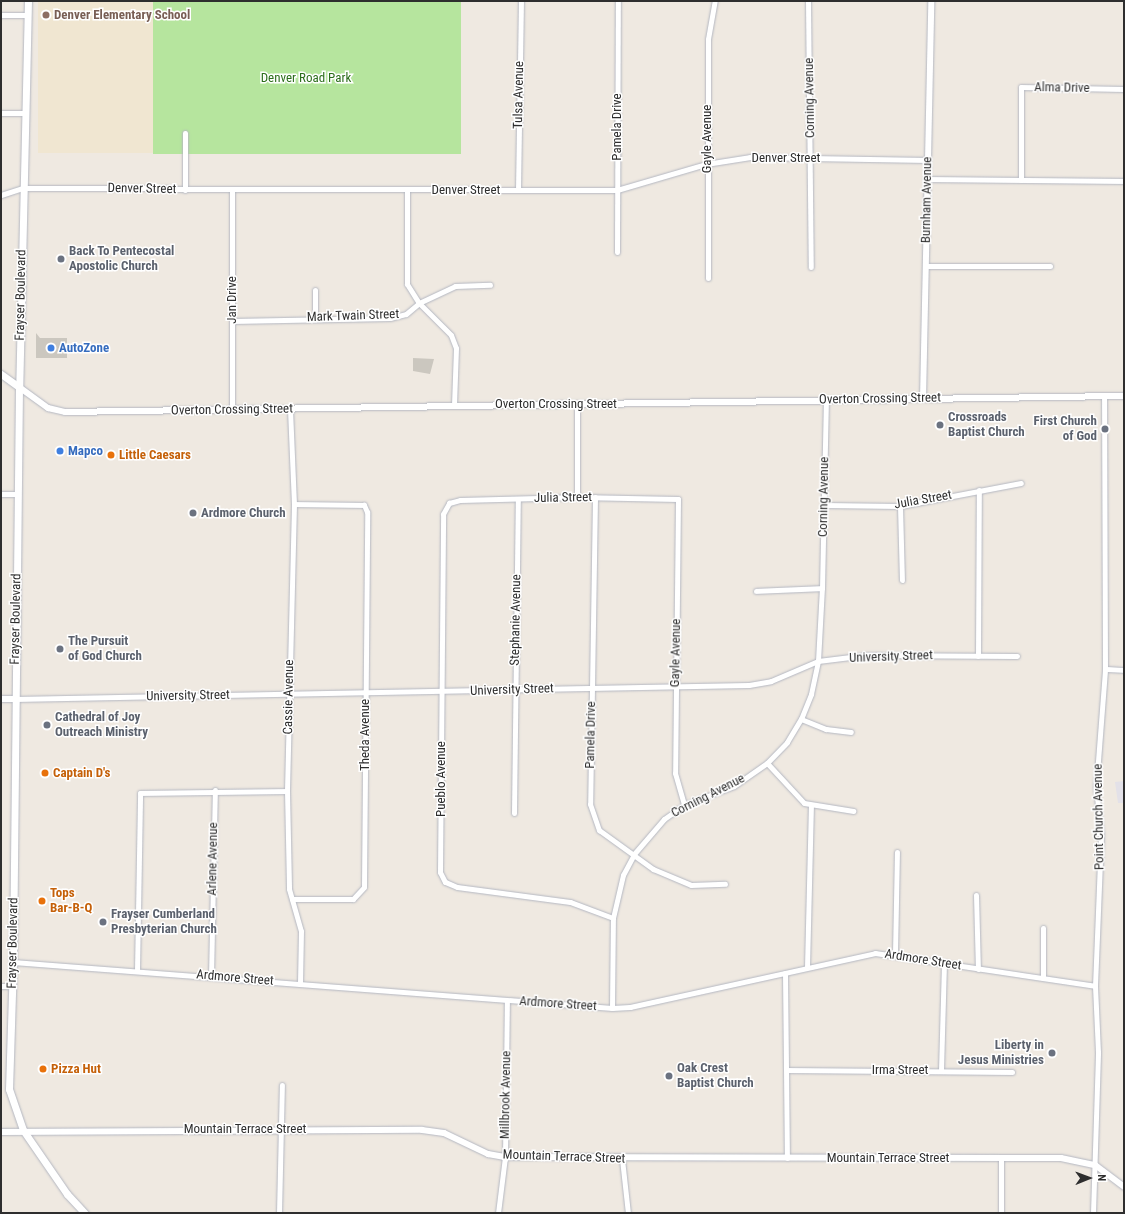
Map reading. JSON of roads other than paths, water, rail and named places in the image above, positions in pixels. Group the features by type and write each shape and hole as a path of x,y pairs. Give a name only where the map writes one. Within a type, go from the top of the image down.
{"main road":[{"name":"Frayser Boulevard","path":"28,1 19,387 14,699 13,962 9,1089 23,1130 67,1194 85,1213"},
{"name":"Overton Crossing Street","path":"1,374 19,387"}],"street":[{"name":"Tulsa Avenue","path":"518,190 521,1"},
{"name":"Pamela Drive","path":"617,252 618,1"},
{"name":"Gayle Avenue","path":"708,278 706,164 708,39 715,1"},
{"name":"Corning Avenue","path":"808,1 812,158 811,268"},
{"name":"Burnham Avenue","path":"923,399 926,179 928,160 931,1"},
{"path":"1,15 28,15"},
{"name":"Alma Drive","path":"1021,180 1021,87 1124,89"},
{"path":"1,113 25,113"},
{"path":"185,133 185,190"},
{"name":"Denver Street","path":"1,195 23,188 185,190 617,190 706,164 750,157 928,160"},
{"path":"926,179 1124,181"},
{"name":"Jan Drive","path":"232,190 232,409"},
{"path":"407,190 407,284 419,303 451,334 456,348 454,405"},
{"path":"926,266 1050,266"},
{"name":"Mark Twain Street","path":"232,321 315,318 390,318 406,314 419,303 454,286 490,285"},
{"path":"315,290 315,318"},
{"name":"Overton Crossing Street","path":"19,387 38,403 58,412 1124,396"},
{"name":"Point Church Avenue","path":"1093,1213 1098,1052 1095,986 1101,834 1096,788 1105,668 1104,397"},
{"name":"Corning Avenue","path":"612,1008 613,918 624,875 634,854 664,819 684,805 734,786 767,763 786,742 801,719 811,694 818,661 822,588 826,400"},
{"path":"577,404 577,497"},
{"name":"Cassie Avenue","path":"290,409 294,504 287,791 288,889 301,931 300,984"},
{"name":"Julia Street","path":"824,505 900,506 1021,483"},
{"path":"978,656 979,490"},
{"path":"1,494 18,494"},
{"name":"Julia Street","path":"449,504 460,500 518,500 577,497 678,499"},
{"name":"Pamela Drive","path":"595,497 590,804 599,830 653,869 692,885 725,884"},
{"name":"Gayle Avenue","path":"678,499 675,773 684,805"},
{"name":"Stephanie Avenue","path":"514,813 518,500"},
{"name":"Theda Avenue","path":"292,899 352,899 364,888 367,512 364,505 294,504"},
{"name":"Pueblo Avenue","path":"449,504 443,514 440,872 445,882 457,887 570,902 613,918"},
{"path":"900,506 902,580"},
{"path":"756,590 822,588"},
{"name":"University Street","path":"1,699 365,692 441,692 756,684 771,681 818,661 866,655 1017,656"},
{"path":"1105,668 1124,670"},
{"path":"801,719 826,730 851,732"},
{"path":"767,763 790,792 811,806 853,812"},
{"path":"137,971 140,793 215,790 287,791"},
{"name":"Arlene Avenue","path":"211,976 215,790"},
{"path":"807,967 811,806"},
{"path":"895,954 897,852"},
{"path":"976,895 978,968"},
{"path":"1043,928 1043,978"},
{"name":"Ardmore Street","path":"13,962 211,976 508,1001 612,1008 630,1007 875,953 895,954 1095,986"},
{"path":"941,1070 944,962"},
{"path":"785,973 787,1158"},
{"path":"1,986 12,986"},
{"name":"Millbrook Avenue","path":"498,1213 505,1157 508,1001"},
{"name":"Irma Street","path":"787,1070 941,1070 1012,1072"},
{"path":"279,1213 282,1085"},
{"name":"Mountain Terrace Street","path":"1,1132 23,1130 422,1130 444,1133 488,1154 505,1157 622,1159 1060,1158 1095,1165 1124,1187"},
{"path":"1001,1158 1001,1213"},
{"path":"622,1159 628,1213"}],"place":[{"name":"Denver Elementary School","path":"46,15"},
{"name":"Back To Pentecostal Apostolic Church","path":"61,259"},
{"name":"AutoZone","path":"51,348"},
{"name":"Crossroads Baptist Church","path":"940,425"},
{"name":"First Church of God","path":"1105,429"},
{"name":"Mapco","path":"60,451"},
{"name":"Little Caesars","path":"111,455"},
{"name":"Ardmore Church","path":"193,513"},
{"name":"The Pursuit of God Church","path":"60,649"},
{"name":"Cathedral of Joy Outreach Ministry","path":"47,725"},
{"name":"Captain D's","path":"45,773"},
{"name":"Tops Bar-B-Q","path":"42,901"},
{"name":"Frayser Cumberland Presbyterian Church","path":"103,922"},
{"name":"Liberty in Jesus Ministries","path":"1052,1053"},
{"name":"Pizza Hut","path":"43,1069"},
{"name":"Oak Crest Baptist Church","path":"669,1076"}],"park label":[{"name":"Denver Road Park","path":"306,78"}]}
